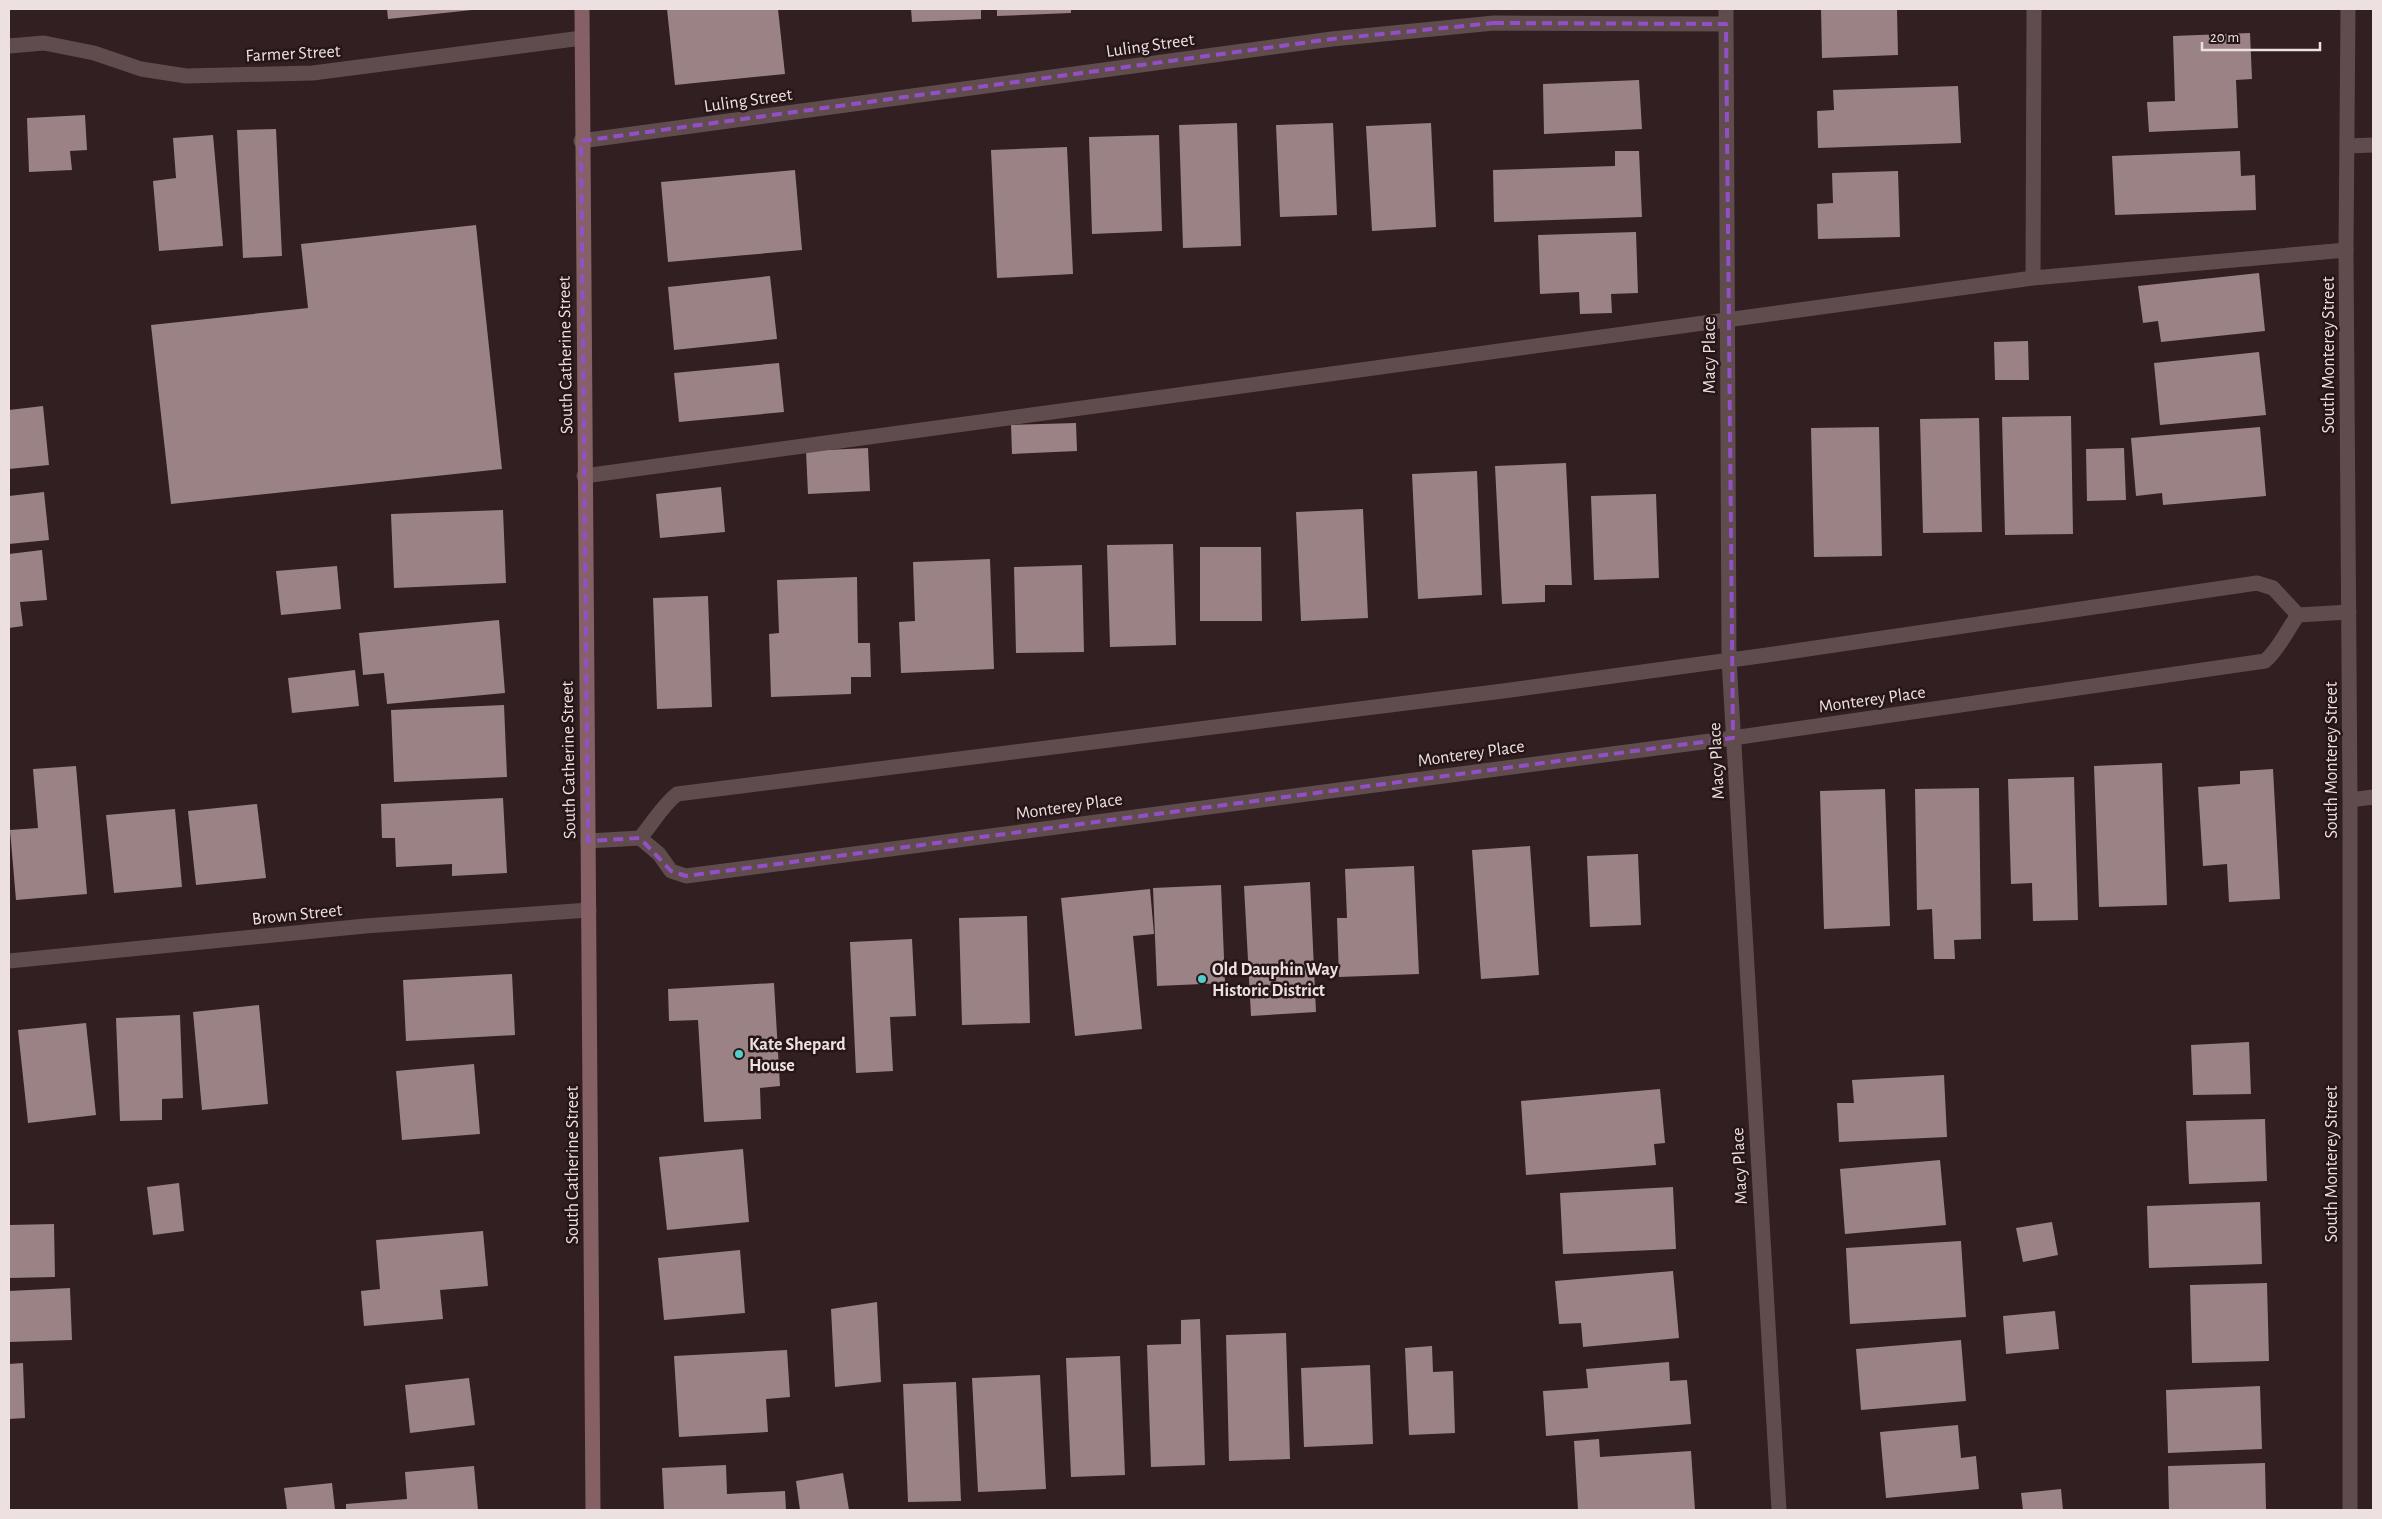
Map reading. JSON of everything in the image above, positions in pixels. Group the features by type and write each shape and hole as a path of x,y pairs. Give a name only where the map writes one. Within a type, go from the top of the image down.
{"street":[{"name":"South Catherine Street","path":"582,9 581,142 593,1510"},
{"path":"2033,278 2034,9"},
{"name":"South Monterey Street","path":"2348,9 2346,250 2350,800 2350,1510"},
{"name":"Luling Street","path":"581,142 1342,38 1494,23 1726,16"},
{"name":"Macy Place","path":"1726,16 1730,660 1779,1510"},
{"name":"Farmer Street","path":"9,46 44,43 94,53 141,68 186,76 313,74 582,38"},
{"path":"2348,146 2373,145"},
{"path":"584,476 1728,318 2033,278 2346,250"},
{"path":"588,841 640,838 654,822 665,803 677,794 1483,694 2257,583 2273,588 2298,615 2349,612"},
{"name":"Monterey Place","path":"640,838 659,854 671,871 686,876 1733,738 2265,661 2274,653 2284,634 2298,615"},
{"path":"2350,800 2373,797"},
{"name":"Brown Street","path":"9,961 365,926 589,910"}],"highlighted area":[{"path":"1494,23 1726,24 1733,738 686,876 671,871 640,838 588,841 581,141 1332,39"}],"building":[{"path":"387,9 471,9 472,10 388,19"},
{"path":"667,9 778,9 785,74 675,85"},
{"path":"911,9 981,9 981,19 912,22"},
{"path":"997,9 1071,9 1071,13 997,16"},
{"path":"1821,9 1897,9 1898,55 1822,58"},
{"path":"2250,33 2252,79 2236,80 2238,128 2149,132 2147,102 2175,101 2173,36"},
{"path":"1639,80 1642,129 1544,134 1543,84"},
{"path":"1958,86 1961,143 1818,148 1817,111 1834,110 1833,90"},
{"path":"85,115 87,150 70,151 72,170 29,172 27,118"},
{"path":"1237,123 1241,246 1183,248 1179,125"},
{"path":"1333,123 1337,215 1280,217 1276,125"},
{"path":"1431,123 1436,227 1372,231 1366,126"},
{"path":"276,129 282,256 243,258 237,130"},
{"path":"213,135 223,246 159,251 153,181 176,178 173,138"},
{"path":"1159,135 1162,231 1092,234 1089,137"},
{"path":"1067,147 1073,274 997,278 991,150"},
{"path":"1615,151 1639,151 1642,217 1494,222 1493,170 1615,166"},
{"path":"2240,151 2241,176 2255,175 2256,210 2115,215 2112,156"},
{"path":"795,170 802,250 668,262 661,182"},
{"path":"1898,171 1900,237 1818,239 1817,204 1833,203 1832,173"},
{"path":"476,225 502,469 171,504 151,325 308,308 301,244"},
{"path":"1636,232 1638,293 1611,294 1612,313 1580,314 1579,292 1540,294 1538,235"},
{"path":"2259,273 2265,331 2161,342 2158,321 2143,323 2138,286"},
{"path":"770,276 777,339 674,350 668,287"},
{"path":"2028,341 2029,380 1995,380 1994,342"},
{"path":"2259,352 2266,415 2160,425 2154,363"},
{"path":"779,363 784,412 679,422 674,373"},
{"path":"43,406 49,465 9,469 9,410"},
{"path":"2071,416 2073,534 2005,535 2002,417"},
{"path":"1979,418 1982,532 1923,533 1920,419"},
{"path":"1076,423 1077,451 1012,454 1011,425"},
{"path":"1879,427 1882,556 1814,557 1811,428"},
{"path":"2260,427 2266,496 2163,505 2162,493 2136,496 2131,438"},
{"path":"868,448 870,491 808,494 806,451"},
{"path":"2124,448 2126,500 2087,501 2086,449"},
{"path":"1566,463 1572,585 1545,585 1545,602 1502,604 1495,466"},
{"path":"1477,471 1482,595 1418,599 1412,474"},
{"path":"721,487 725,532 660,538 656,494"},
{"path":"44,492 49,540 9,544 9,496"},
{"path":"1656,494 1659,578 1594,580 1591,496"},
{"path":"1363,509 1368,618 1301,621 1296,512"},
{"path":"503,510 506,583 394,588 391,514"},
{"path":"1173,544 1176,645 1110,647 1107,545"},
{"path":"1200,547 1261,547 1262,621 1200,621"},
{"path":"42,550 47,600 20,602 23,626 9,628 9,554"},
{"path":"990,559 994,669 901,673 899,622 915,621 913,562"},
{"path":"1082,565 1084,652 1016,653 1014,567"},
{"path":"337,566 341,609 281,615 276,571"},
{"path":"857,577 858,643 870,643 871,677 851,677 851,694 771,697 769,634 779,633 777,580"},
{"path":"708,596 712,707 657,709 653,598"},
{"path":"499,620 505,693 387,704 384,673 363,675 359,633"},
{"path":"355,670 359,706 292,713 288,678"},
{"path":"504,705 507,777 394,782 391,710"},
{"path":"2162,763 2167,905 2099,907 2094,766"},
{"path":"76,766 87,894 16,900 10,830 38,828 33,769"},
{"path":"2273,769 2280,899 2229,902 2227,864 2203,866 2198,787 2240,784 2240,771"},
{"path":"2074,777 2078,920 2033,921 2032,883 2011,884 2008,779"},
{"path":"1979,788 1981,939 1954,940 1955,959 1934,959 1932,909 1917,910 1915,789"},
{"path":"1885,789 1890,926 1824,929 1820,791"},
{"path":"503,798 507,873 452,876 452,864 396,867 395,838 382,838 381,804"},
{"path":"257,804 266,878 196,885 188,811"},
{"path":"175,809 182,887 114,893 106,815"},
{"path":"1530,846 1539,975 1481,979 1472,850"},
{"path":"1638,854 1641,925 1590,927 1587,856"},
{"path":"1414,866 1419,974 1339,977 1337,918 1347,918 1345,869"},
{"path":"1310,882 1316,1012 1251,1016 1244,886"},
{"path":"1221,885 1225,983 1157,986 1153,888"},
{"path":"1150,889 1154,934 1133,936 1142,1029 1075,1036 1061,898"},
{"path":"1027,916 1030,1023 962,1025 959,918"},
{"path":"912,939 916,1016 890,1017 893,1071 856,1073 850,942"},
{"path":"512,974 515,1035 406,1041 403,980"},
{"name":"Kate Shepard House","path":"774,983 780,1086 760,1088 761,1119 704,1122 698,1020 669,1021 668,989"},
{"path":"259,1005 268,1104 202,1110 193,1012"},
{"path":"180,1015 183,1098 162,1099 162,1120 120,1121 116,1018"},
{"path":"86,1023 96,1115 28,1123 18,1030"},
{"path":"2249,1042 2251,1094 2193,1095 2191,1045"},
{"path":"474,1064 480,1134 402,1140 396,1071"},
{"path":"1944,1075 1947,1137 1839,1142 1837,1103 1854,1103 1852,1080"},
{"path":"1660,1089 1665,1143 1654,1144 1656,1165 1526,1175 1521,1101"},
{"path":"2265,1119 2267,1181 2189,1184 2186,1121"},
{"path":"743,1149 749,1222 667,1230 659,1157"},
{"path":"1940,1160 1946,1225 1845,1234 1840,1169"},
{"path":"179,1183 184,1231 153,1235 147,1187"},
{"path":"1673,1187 1676,1249 1563,1254 1560,1193"},
{"path":"2260,1202 2262,1264 2149,1268 2147,1206"},
{"path":"2052,1222 2058,1255 2023,1262 2016,1228"},
{"path":"54,1224 55,1277 9,1278 9,1225"},
{"path":"483,1231 488,1286 440,1290 443,1319 364,1326 361,1291 380,1289 376,1240"},
{"path":"1961,1241 1966,1317 1850,1324 1846,1248"},
{"path":"740,1250 745,1313 664,1320 658,1258"},
{"path":"1673,1271 1679,1338 1583,1347 1581,1323 1559,1324 1555,1281"},
{"path":"2267,1283 2269,1361 2192,1363 2190,1285"},
{"path":"70,1288 72,1340 9,1342 9,1291"},
{"path":"877,1302 881,1382 835,1387 831,1309"},
{"path":"2055,1311 2059,1349 2006,1354 2003,1316"},
{"path":"1200,1319 1205,1465 1151,1467 1147,1345 1181,1344 1181,1320"},
{"path":"1286,1333 1290,1459 1229,1461 1226,1335"},
{"path":"1961,1340 1966,1401 1861,1410 1856,1349"},
{"path":"1432,1346 1433,1372 1453,1371 1455,1433 1409,1435 1405,1348"},
{"path":"787,1350 790,1397 766,1399 768,1432 679,1437 674,1356"},
{"path":"1120,1356 1125,1475 1071,1477 1066,1358"},
{"path":"1669,1362 1670,1381 1687,1380 1691,1424 1546,1436 1543,1391 1588,1388 1586,1369"},
{"path":"23,1363 25,1418 9,1419 9,1364"},
{"path":"1370,1365 1373,1444 1304,1447 1301,1368"},
{"path":"1040,1375 1046,1489 978,1492 972,1378"},
{"path":"469,1378 475,1425 410,1433 405,1385"},
{"path":"956,1382 961,1501 908,1502 903,1384"},
{"path":"2260,1386 2262,1449 2168,1453 2166,1390"},
{"path":"1958,1425 1961,1458 1976,1456 1979,1489 1886,1498 1880,1432"},
{"path":"1599,1439 1600,1457 1691,1451 1695,1510 1578,1510 1574,1441"},
{"path":"2265,1463 2266,1510 2169,1510 2168,1466"},
{"path":"726,1465 727,1494 785,1491 786,1510 664,1510 662,1468"},
{"path":"474,1466 478,1510 346,1510 346,1504 407,1499 405,1472"},
{"path":"843,1473 849,1510 800,1510 796,1481"},
{"path":"332,1483 335,1510 287,1510 284,1488"},
{"path":"2061,1489 2063,1510 2023,1510 2021,1493"}],"place":[{"name":"Old Dauphin Way Historic District","path":"1202,979"},
{"name":"Kate Shepard House","path":"739,1054"}]}
